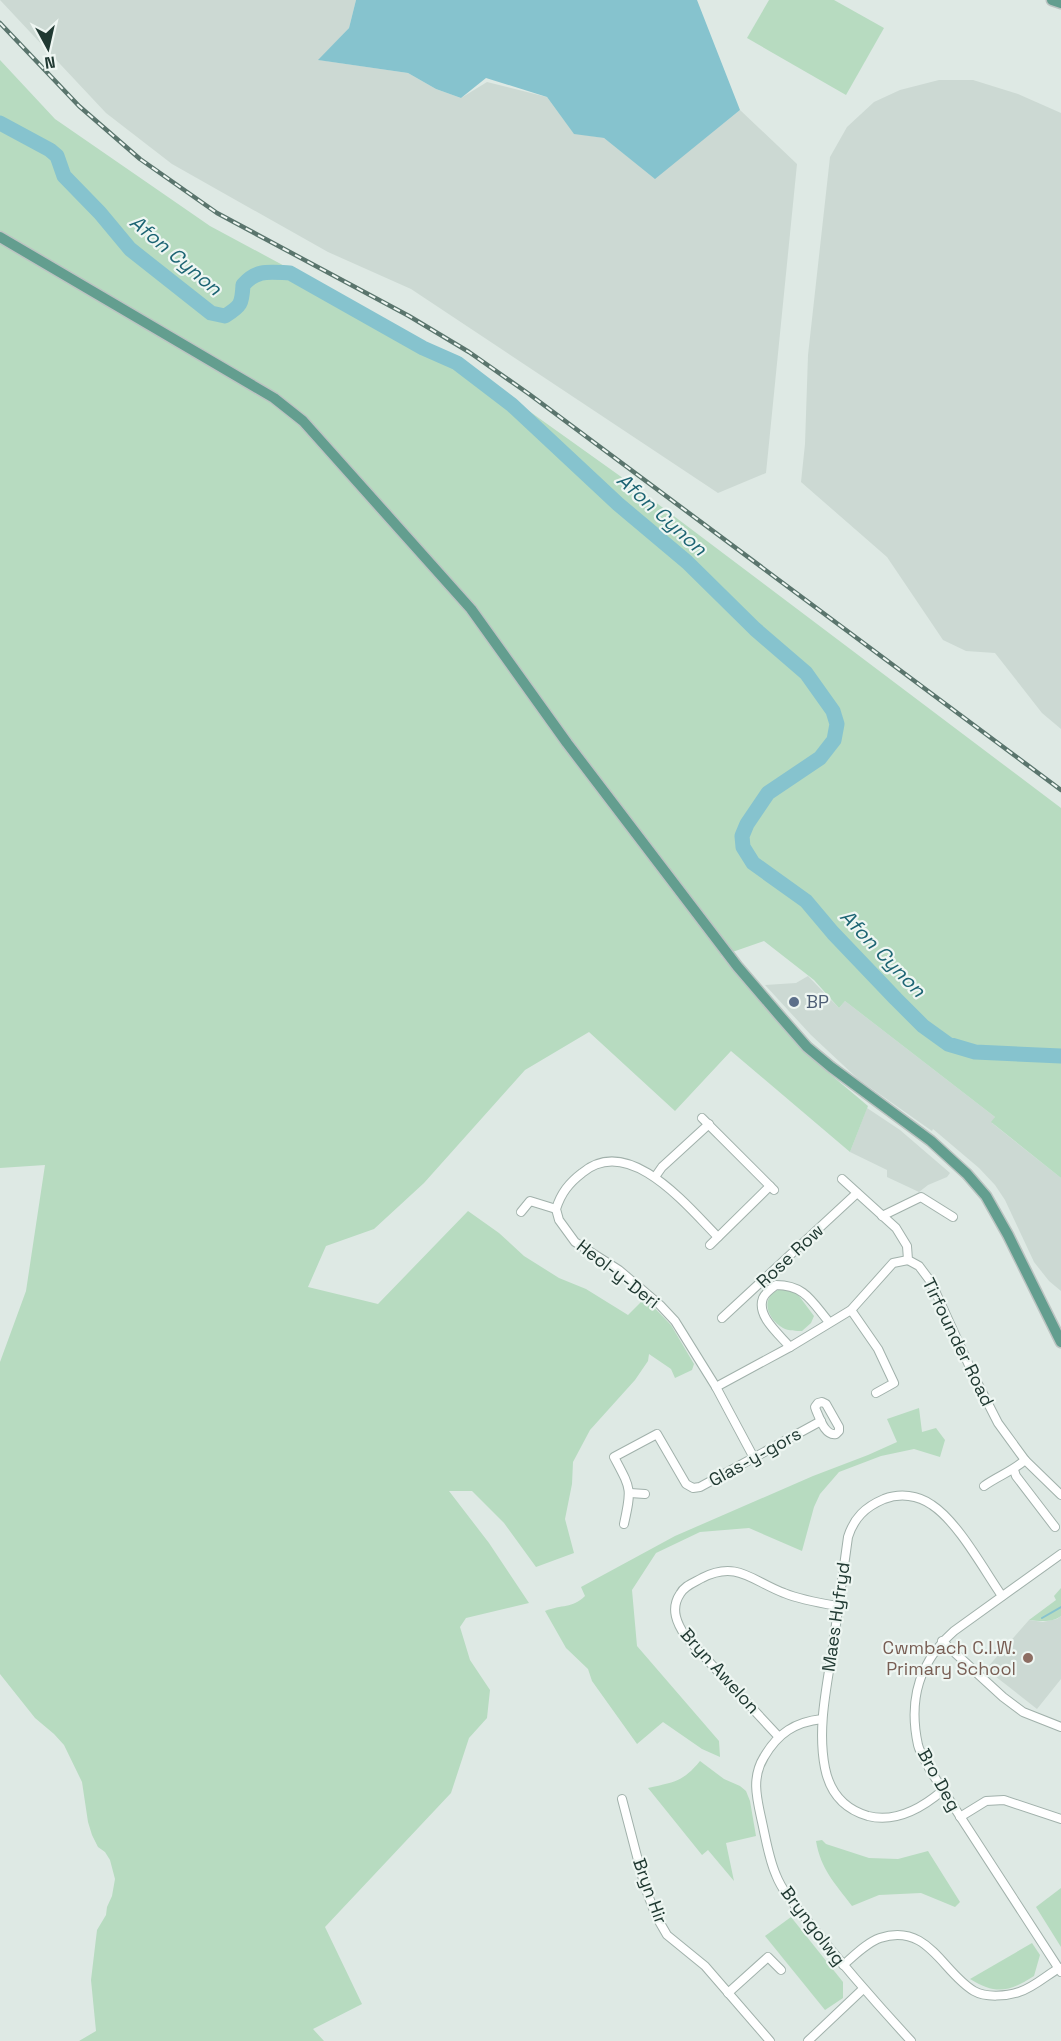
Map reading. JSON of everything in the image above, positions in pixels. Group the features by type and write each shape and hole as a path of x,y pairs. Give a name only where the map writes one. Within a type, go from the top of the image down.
{"main road":[{"path":"1052,0 1061,3"},
{"path":"0,237 274,398 303,421 471,609 567,743 737,966 779,1016 807,1047 848,1082 931,1141 968,1174 986,1196 1008,1234 1061,1342"}],"street":[{"path":"655,1177 706,1121 772,1188 710,1245"},
{"path":"521,1212 530,1201 556,1209 565,1189 586,1170 596,1164 620,1161 655,1177 718,1237"},
{"name":"Tirfounder Road","path":"842,1179 896,1228 907,1246 908,1260 919,1266 932,1282 973,1374 998,1423 1025,1460 1061,1495"},
{"name":"Rose Row","path":"722,1318 857,1194"},
{"path":"882,1216 921,1197 953,1217"},
{"name":"Heol-y-Deri","path":"556,1209 560,1220 575,1242 619,1270 675,1321 716,1387 754,1458"},
{"path":"716,1387 790,1347 851,1310 893,1263 908,1260"},
{"path":"790,1347 765,1317 761,1308 763,1296 776,1285 790,1285 802,1291 829,1322"},
{"path":"851,1310 878,1349 894,1383 876,1393"},
{"name":"Glas-y-gors","path":"630,1493 630,1487 614,1457 657,1434 686,1484 693,1488 700,1487 821,1421"},
{"path":"984,1486 1004,1472 1014,1470 1025,1460"},
{"path":"1014,1470 1016,1476 1055,1527"},
{"path":"624,1524 630,1493 645,1494"},
{"name":"Maes Hyfryd","path":"942,1791 930,1801 901,1816 878,1818 861,1814 843,1804 825,1768 822,1719 848,1538 853,1523 862,1512 893,1496 915,1497 933,1505 952,1523 1002,1596"},
{"name":"Bro Deg","path":"1060,1970 942,1791 918,1747 914,1715 916,1692 922,1672 942,1641 1061,1554"},
{"name":"Bryn Awelon","path":"778,1736 686,1637 677,1624 676,1599 683,1588 715,1571 732,1570 784,1593 838,1606"},
{"path":"942,1641 1002,1697 1023,1712 1061,1727"},
{"path":"778,1736 790,1729 822,1719"},
{"name":"Bryngolwg","path":"778,1736 759,1765 756,1780 756,1797 776,1876 785,1892 843,1965 910,2041"},
{"name":"Bryn Hir","path":"622,1799 645,1887 656,1916 667,1935 705,1966 770,2041"},
{"path":"960,1817 986,1801 1004,1800 1061,1819"},
{"path":"843,1965 880,1938 898,1935 916,1939 931,1948 957,1976 976,1992 998,1996 1021,1992 1060,1970"},
{"path":"728,1993 768,1957 781,1970"},
{"path":"807,2041 863,1989"}],"shaded area":[{"path":"0,0 356,0 349,28 319,60 408,73 436,89 461,98 487,82 547,97 574,133 604,138 655,178 740,110 797,164 766,473 718,493 411,289 328,252 172,164 106,113"},
{"path":"939,80 973,80 1018,94 1061,113 1061,729 1042,713 995,653 966,651 943,640 887,557 801,482 805,444 808,355 830,157 847,127 874,102 900,90"},
{"path":"808,976 839,1008 845,1001 995,1117 992,1123 1061,1178 1061,1291 1049,1281 1034,1262 1005,1200 979,1168 933,1129 932,1131 858,1079 811,1035 765,985 796,983"},
{"path":"867,1108 900,1130 950,1173 947,1177 928,1185 919,1192 887,1177 887,1170 850,1152"},
{"name":"Cwmbach C.I.W. Primary School","path":"1061,1616 1061,1679 1037,1709 986,1669 1029,1620 1043,1622"}],"green space":[{"path":"769,0 834,0 884,28 846,95 747,38"},
{"path":"0,60 55,119 210,226 459,361 634,486 1061,808 1061,1178 991,1122 995,1117 845,1001 839,1008 814,980 764,941 721,956 805,1053 868,1106 850,1152 731,1051 675,1111 589,1032 525,1070 424,1183 374,1229 326,1246 308,1287 378,1304 468,1211 499,1233 524,1256 559,1278 586,1289 628,1315 645,1298 671,1325 694,1364 692,1370 675,1378 671,1369 649,1354 648,1361 635,1380 590,1430 573,1462 572,1484 565,1519 574,1553 536,1567 504,1523 472,1491 449,1491 489,1543 529,1603 466,1618 460,1627 470,1660 490,1690 487,1718 469,1738 451,1793 325,1927 362,2004 313,2029 324,2041 79,2041 96,2031 91,1980 97,1930 106,1915 115,1879 110,1860 98,1847 92,1835 82,1782 64,1745 35,1718 0,1674 0,1362 26,1291 45,1165 0,1168"},
{"path":"787,1288 796,1292 814,1316 811,1323 802,1331 783,1328 772,1318 769,1311 768,1299 778,1290"},
{"path":"919,1408 922,1432 936,1428 945,1440 940,1457 914,1449 881,1456 839,1472 820,1494 814,1507 802,1551 749,1528 700,1532 656,1553 632,1590 637,1646 719,1741 720,1757 702,1749 663,1722 637,1744 592,1681 588,1669 566,1648 545,1611 576,1603 585,1596 581,1587 675,1536 897,1442 887,1419"},
{"path":"1061,1588 1061,1616 1050,1621 1029,1620 1056,1600 1054,1596"},
{"path":"700,1761 724,1779 740,1786 746,1791 750,1801 756,1836 726,1843 734,1881 708,1850 702,1855 648,1788 683,1777"},
{"path":"822,1840 826,1844 869,1858 898,1859 928,1851 960,1902 955,1907 921,1893 879,1895 852,1906 821,1860 816,1841"},
{"path":"1061,1888 1061,1947 1036,1907"},
{"path":"791,1917 843,1982 843,1998 825,2010 765,1936"},
{"path":"1032,1943 1040,1955 1034,1976 1002,1990 987,1988 970,1979"}],"water":[{"path":"356,0 697,0 740,110 655,179 604,138 574,134 547,97 486,78 461,98 436,89 408,73 318,60 349,28"}],"waterway":[{"name":"Afon Cynon","path":"0,123 57,156 64,176 100,213 130,249 211,313 225,316 234,310 240,304 243,285 253,276 276,272 290,273 423,348 457,363 512,405 618,504 687,562 755,629 806,673 833,711 837,724 834,740 820,758 768,793 747,824 742,836 743,847 753,863 806,901 896,999 923,1026 948,1044 975,1052 1061,1056"},
{"path":"1042,1618 1061,1607"}],"railway":[{"path":"0,23 79,106 140,159 217,213 409,316 469,352 529,394 1061,790"}],"place":[{"name":"BP","path":"794,1002"},
{"name":"Cwmbach C.I.W. Primary School","path":"1028,1658"}]}
